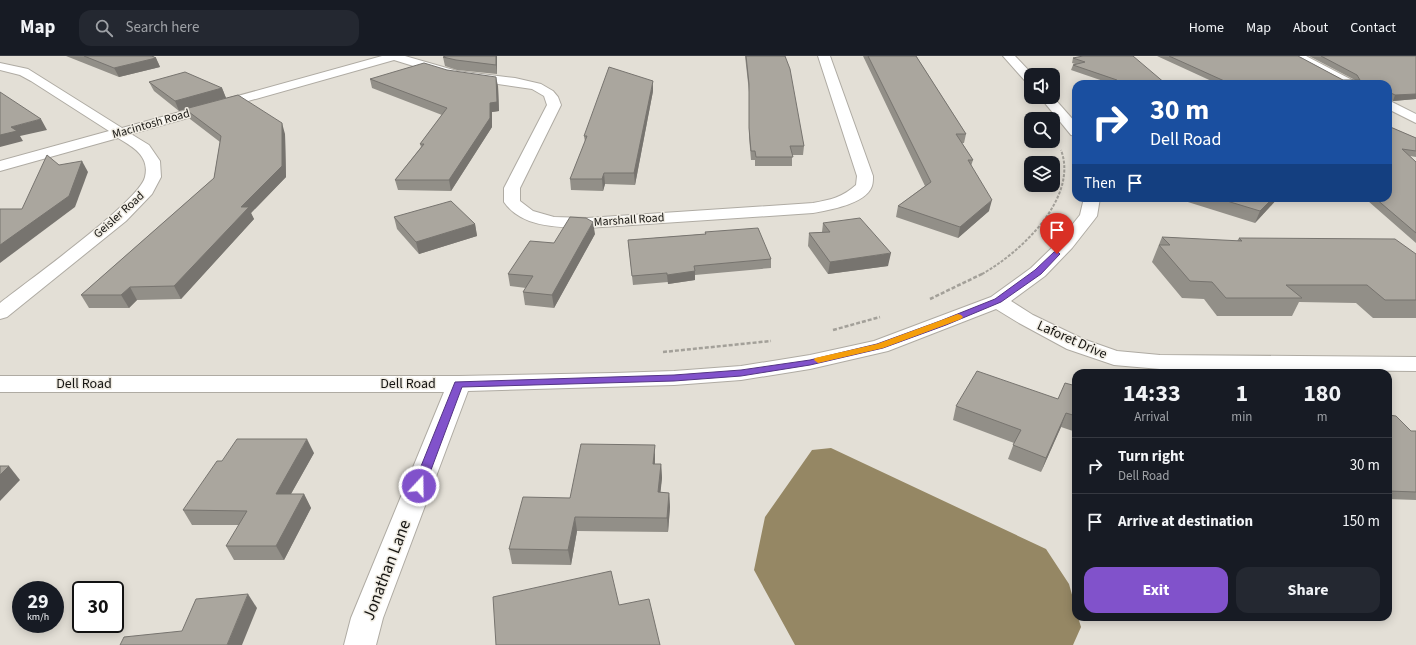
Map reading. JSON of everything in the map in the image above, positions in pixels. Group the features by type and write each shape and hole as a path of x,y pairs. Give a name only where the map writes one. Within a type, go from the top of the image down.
{"street":[{"name":"Marshall Road","path":"395,56 457,75 532,85 546,90 552,97 554,105 512,188 512,202 527,215 554,222 587,223 813,208 835,204 854,197 864,186 864,176 824,56"},
{"name":"Macintosh Road","path":"0,166 395,56"},
{"path":"1009,56 1024,72"},
{"path":"1298,56 1343,80"},
{"name":"Geisler Road","path":"0,66 24,72 35,78 144,148 152,160 153,177 144,194 120,217 0,313"},
{"path":"1052,104 1072,127"},
{"path":"1392,106 1416,119"},
{"name":"Dell Road","path":"0,384 459,384 674,378 741,373 810,362 880,346 943,323 998,300 1038,272 1066,244 1088,216 1091,202"},
{"name":"Laforet Drive","path":"998,300 1026,319 1075,344 1114,358 1160,362 1416,364"},
{"name":"Jonathan Lane","path":"360,645 367,618 459,384"}],"path":[{"path":"924,301 985,274 1026,243 1051,211 1066,175 1064,157 1060,148"},
{"path":"832,330 885,316"},
{"path":"659,352 714,348 778,340"}],"shaded area":[{"path":"831,448 1046,549 1069,584 1072,595 1072,621 1079,621 1081,627 1073,645 795,645 754,570 765,517 812,450"}],"building":[{"path":"84,56 152,56 156,58 114,68"},
{"path":"496,56 496,65 443,57"},
{"path":"746,56 785,56 790,69 804,146 790,146 793,157 756,157 755,151 751,151 749,128 749,84"},
{"path":"868,56 916,56 966,134 956,134 973,160 968,160 992,200 960,227 898,206 931,182"},
{"path":"1083,56 1133,56 1161,80 1117,80 1073,65 1085,62 1073,58"},
{"path":"1169,56 1298,56 1343,80 1222,80"},
{"path":"1321,56 1416,56 1416,94 1395,95 1392,94 1392,80 1360,80 1357,75"},
{"path":"424,63 447,70 496,77 497,102 490,103 490,118 449,180 395,180 424,144 420,144 447,108 370,79"},
{"path":"609,67 653,81 634,173 604,173 602,179 570,179 587,136 584,136"},
{"path":"185,72 222,88 175,101 149,82"},
{"path":"0,92 41,119 11,127 17,131 0,135"},
{"path":"238,95 282,123 282,166 241,207 249,207 174,286 130,287 121,295 81,295 214,178 221,136 185,109"},
{"path":"1392,128 1416,138 1416,151 1402,149 1416,162 1416,233 1380,202 1392,202"},
{"path":"47,155 59,165 82,161 69,196 0,245 0,209 22,209"},
{"path":"451,201 475,224 416,242 394,217"},
{"path":"1230,202 1269,202 1260,211"},
{"path":"570,217 586,218 593,222 552,295 523,292 533,276 508,274 530,241 554,243"},
{"path":"860,218 891,253 830,262 809,233 830,232 823,223"},
{"path":"758,228 771,259 694,266 695,271 667,275 667,273 632,276 628,240"},
{"path":"1162,237 1242,241 1239,238 1395,239 1416,254 1416,300 1385,300 1367,285 1286,285 1302,298 1226,298 1212,282 1190,281 1159,245 1170,245"},
{"path":"977,371 1058,399 1065,383 1072,385 1072,415 1066,413 1046,458 1013,445 1021,430 956,406"},
{"path":"1392,416 1396,416 1411,431 1416,431 1416,492 1392,491"},
{"path":"237,439 307,439 276,494 304,494 276,546 226,546 247,511 183,510 217,461 222,461"},
{"path":"581,444 655,445 653,464 661,464 658,492 669,493 667,518 575,517 568,550 509,549 523,497 570,498"},
{"path":"0,466 9,466 0,475"},
{"path":"611,571 619,605 649,599 660,645 496,645 493,597"},
{"path":"248,594 227,645 120,645 124,637 182,631 196,599"}],"slow traffic":[{"path":"818,360 880,346 958,317"}],"route":[{"path":"419,486 459,384 674,378 741,373 810,362 880,346 943,323 998,300 1038,272 1057,254"}]}
